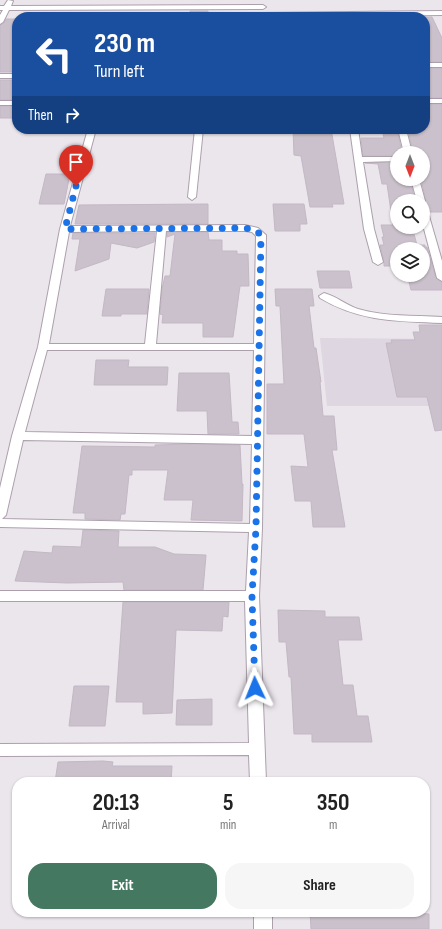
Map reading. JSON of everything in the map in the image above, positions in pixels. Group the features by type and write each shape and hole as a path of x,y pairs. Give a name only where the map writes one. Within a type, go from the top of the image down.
{"street":[{"path":"0,22 11,0"},
{"path":"47,12 52,0"},
{"path":"104,12 107,0"},
{"path":"164,12 166,0"},
{"path":"0,8 105,8 263,4"},
{"path":"430,13 442,13"},
{"path":"430,65 442,65"},
{"path":"0,76 12,76"},
{"path":"430,101 442,101"},
{"path":"0,103 12,103"},
{"path":"0,515 18,436 43,347 65,229 91,134"},
{"path":"192,197 198,134"},
{"path":"355,134 369,229 378,262"},
{"path":"403,134 406,146"},
{"path":"360,160 390,159"},
{"path":"150,347 162,228"},
{"path":"65,229 251,229 259,232 261,235 256,528 252,596 258,777"},
{"path":"430,234 442,278"},
{"path":"324,296 342,307 355,312 398,318 442,320"},
{"path":"43,347 259,348"},
{"path":"18,436 257,440"},
{"path":"0,523 256,528"},
{"path":"0,596 252,596"},
{"path":"0,750 257,749"},
{"path":"263,917 263,929"}],"shaded area":[{"path":"320,338 442,339 442,406 327,406"}],"building":[{"path":"190,11 208,11 208,12"},
{"path":"430,17 432,17 442,38 442,62 430,62"},
{"path":"6,19 12,19 12,72 0,72 0,25 4,23"},
{"path":"430,68 442,68 442,98 430,98"},
{"path":"0,80 12,80 12,100 0,100"},
{"path":"430,104 442,104 442,212 430,212 430,194 424,194 423,186 430,186 430,146 412,146 409,134 430,134"},
{"path":"0,106 12,106 12,118 0,118"},
{"path":"293,134 332,134 344,204 332,204 333,207 310,207 301,156 294,155"},
{"path":"383,134 398,134 401,146 390,146 390,156 363,156 361,138 384,138"},
{"path":"390,162 390,186 412,186 413,194 390,194 390,204 387,184 382,184 378,164 365,163"},
{"path":"46,174 70,174 64,204 39,204"},
{"path":"208,204 208,224 75,224 79,205"},
{"path":"273,204 304,204 307,224 300,224 300,231 275,231"},
{"path":"381,225 390,225 390,234 414,234 416,242 390,242 390,266 384,266 380,245 384,245"},
{"path":"167,232 208,232 209,240 222,240 222,251 237,251 237,254 248,254 249,286 240,286 233,337 203,337 203,323 162,323 163,315 160,314 162,289 165,276 170,276 175,234 167,237"},
{"path":"73,233 155,233 154,242 137,248 111,243 109,259 75,271 80,239 72,239"},
{"path":"430,257 436,278 442,282 442,290 411,290 409,282 430,282"},
{"path":"317,271 349,271 352,288 320,288"},
{"path":"106,289 149,289 147,314 102,316"},
{"path":"275,289 312,289 314,306 309,306 314,348 316,348 321,382 323,416 334,416 337,450 332,450 345,527 313,527 311,501 295,501 291,466 308,467 304,434 267,434 267,384 284,384 280,306 276,306"},
{"path":"419,325 442,325 442,430 435,431 427,397 397,397 386,343 392,343 391,340 415,340 413,332 420,332"},
{"path":"96,360 129,360 128,367 168,367 167,385 94,385"},
{"path":"179,373 229,373 232,422 238,422 239,434 208,434 207,411 177,411"},
{"path":"155,445 240,445 243,484 242,521 191,520 193,500 164,500 168,470 132,470 132,475 129,475 125,514 121,514 120,520 85,519 85,513 73,513 82,446 155,447"},
{"path":"83,530 119,531 118,547 155,547 174,554 206,555 203,590 124,590 123,582 67,583 15,581 24,551 52,553 53,546 81,547"},
{"path":"123,602 229,602 228,617 223,616 222,631 176,630 172,713 143,714 143,702 116,702"},
{"path":"278,610 325,611 325,617 359,617 362,640 338,640 343,685 353,685 357,716 368,716 372,742 312,742 312,734 294,734 291,677 289,677 286,642 279,642"},
{"path":"74,686 109,686 105,726 69,726"},
{"path":"212,699 212,725 176,725 177,700"},
{"path":"103,761 113,762 112,766 172,766 171,777 56,777 58,762"},
{"path":"310,917 429,917 429,929 311,929"}],"route":[{"path":"76,186 65,229 245,228 255,230 261,235 256,528 252,596 255,688"}]}
